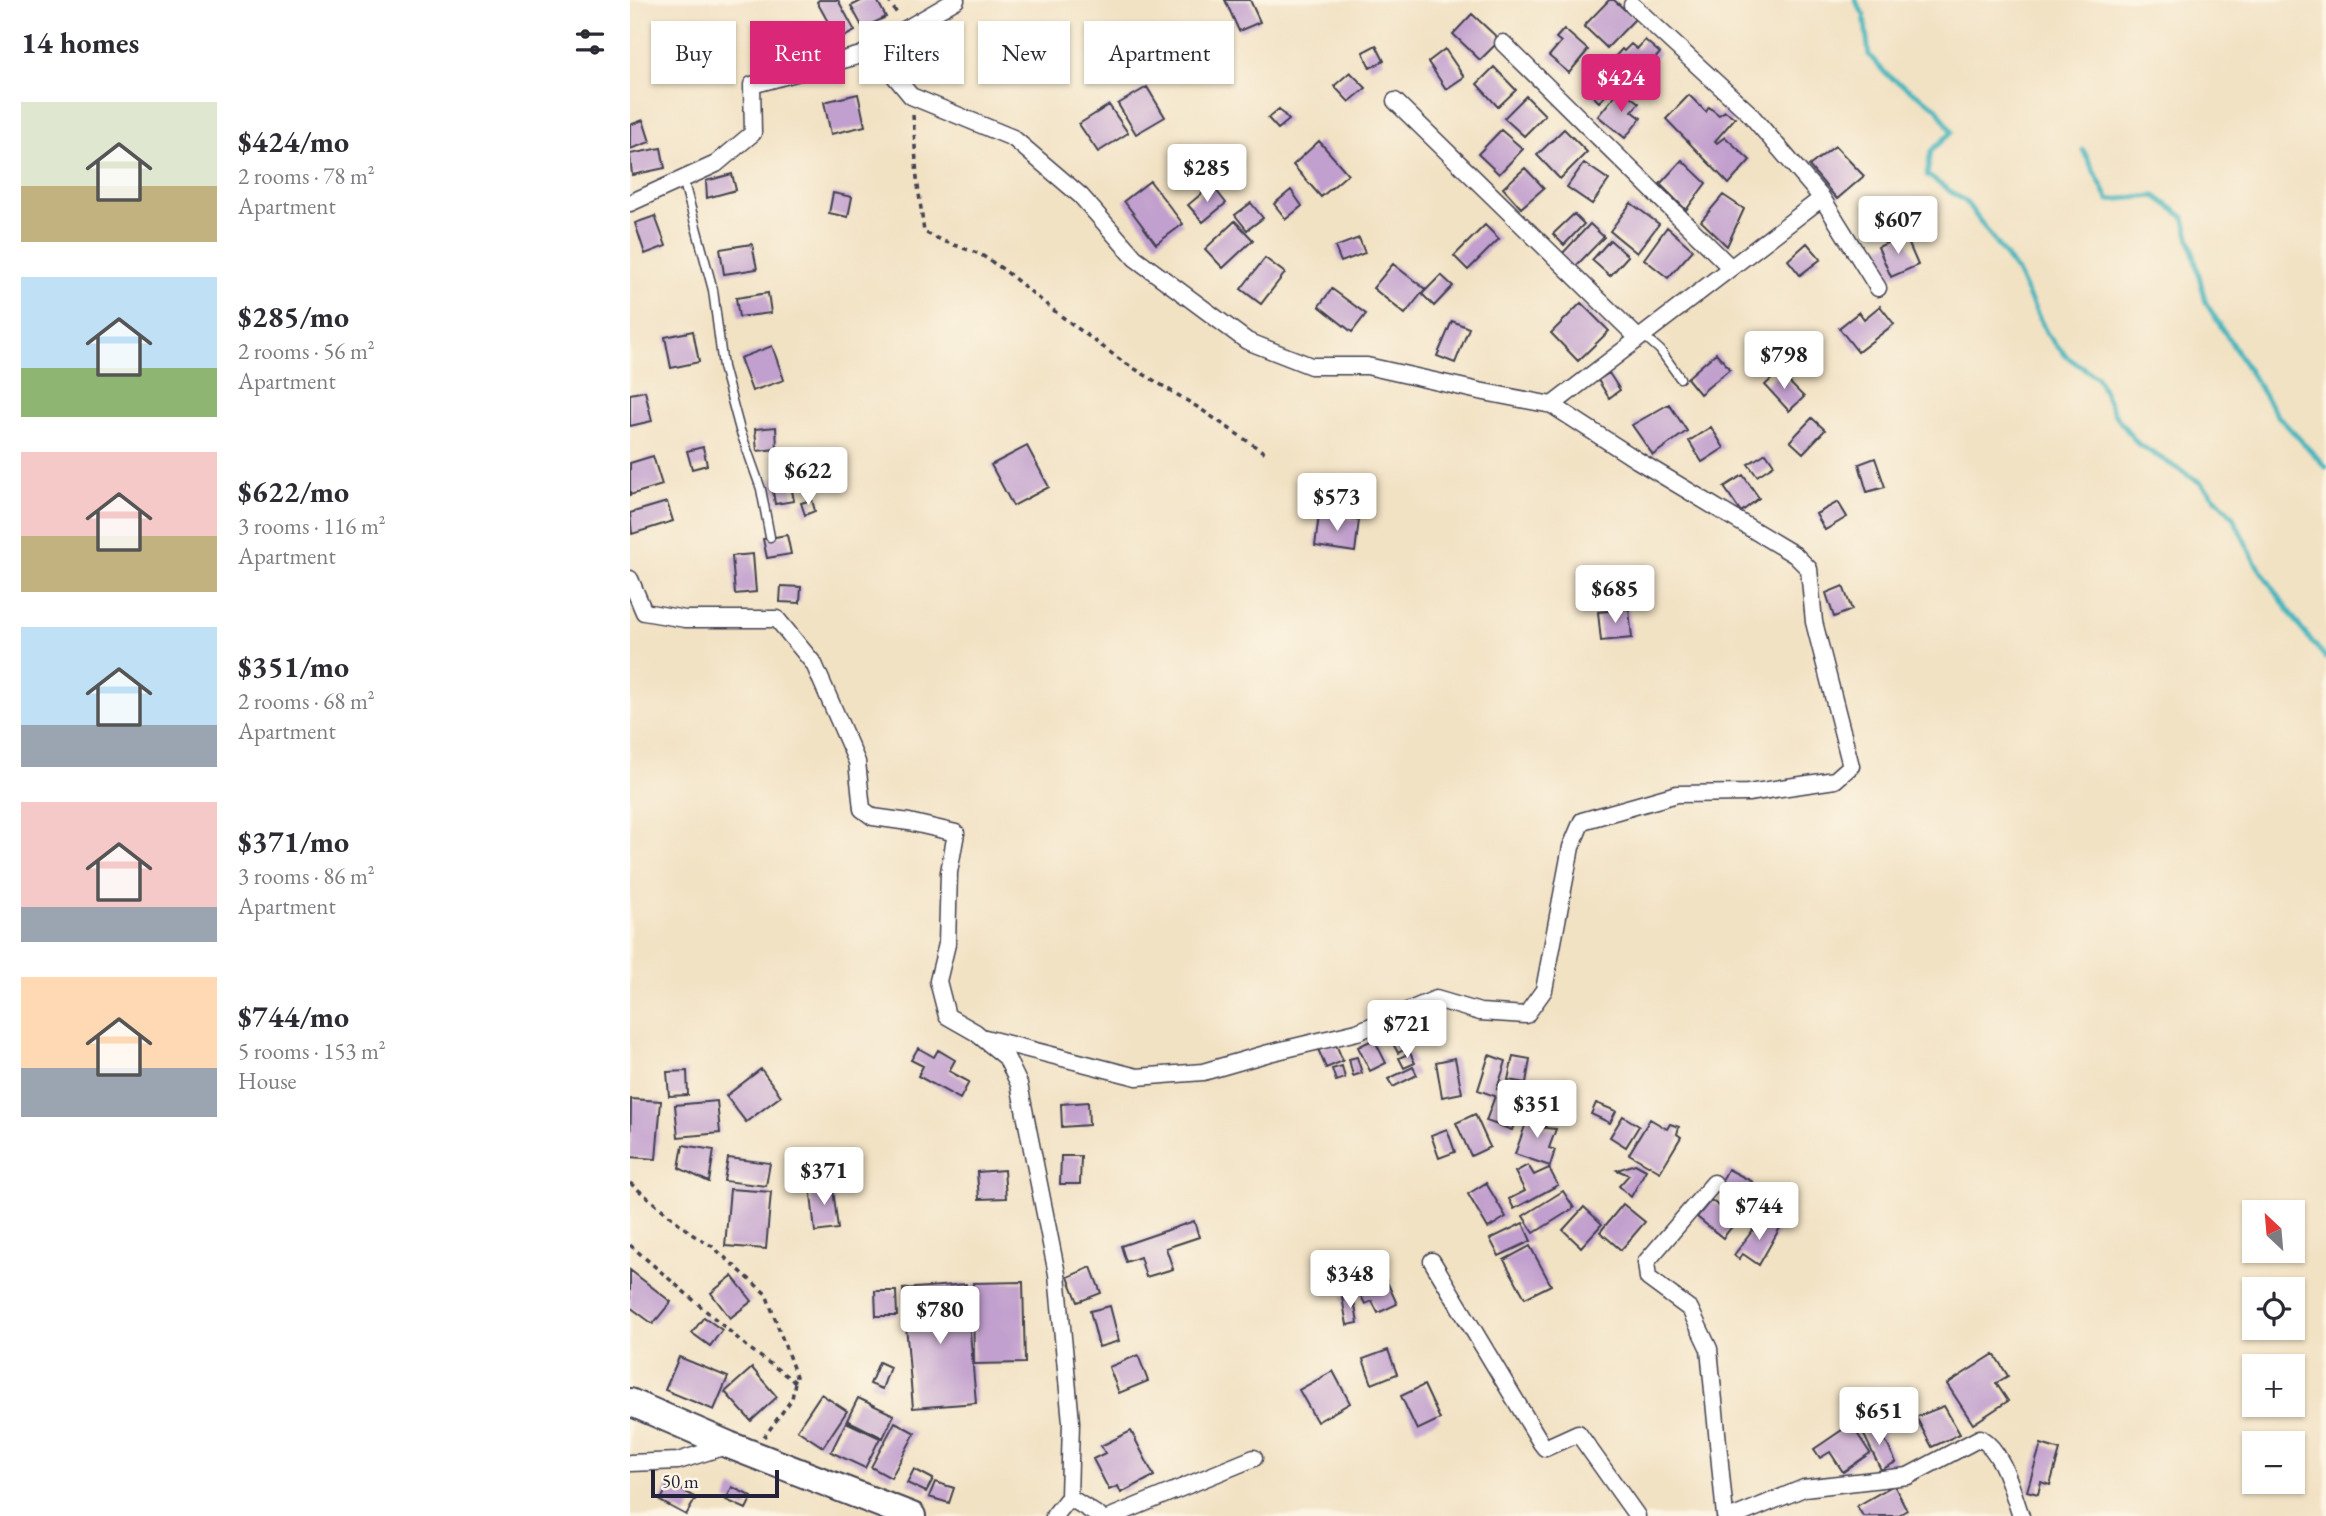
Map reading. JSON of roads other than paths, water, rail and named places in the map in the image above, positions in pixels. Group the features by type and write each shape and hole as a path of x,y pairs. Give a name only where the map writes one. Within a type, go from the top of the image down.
{"main road":[{"path":"630,1402 912,1516"}],"street":[{"path":"920,21 956,0"},
{"path":"1632,5 1749,113 1822,198 1878,288"},
{"path":"1503,43 1730,267"},
{"path":"630,203 716,164 753,133 752,85 859,56"},
{"path":"901,84 911,96 1013,138 1081,197 1135,258 1247,341 1311,366 1367,366 1552,405 1637,460 1795,555 1809,569 1814,622 1851,766 1835,780 1748,793 1677,793 1582,821 1571,847 1544,990 1526,1016 1480,1013 1436,999 1357,1032 1203,1072 1137,1077 981,1037"},
{"path":"1395,101 1641,336"},
{"path":"1552,405 1822,198"},
{"path":"630,579 644,612 685,619 777,619 814,664 857,762 862,809 873,817 956,833 949,872 947,944 937,981 947,1016 981,1037 1006,1057 1019,1084 1057,1274 1071,1422 1069,1497 1054,1516"},
{"path":"1714,1183 1646,1262 1646,1271 1647,1278 1690,1310 1709,1349 1725,1516"},
{"path":"1432,1261 1545,1448 1578,1433 1637,1516"},
{"path":"1736,1516 1804,1488 1908,1476 1980,1438 1987,1442 2001,1463 2021,1516"},
{"path":"630,1463 678,1461 741,1449"},
{"path":"1113,1516 1254,1458"},
{"path":"1069,1497 1099,1516"}],"lane":[{"path":"683,179 713,290 723,366 740,430 761,489 771,537"},
{"path":"1641,336 1660,350 1680,378"}],"waterway":[{"path":"1855,0 1864,15 1869,55 1887,75 1936,107 1952,132 1931,151 1927,175 1966,202 2017,272 2047,334 2067,357 2097,377 2115,415 2138,444 2201,483 2232,515 2255,562 2302,630 2326,658"},
{"path":"2083,150 2109,200 2155,196 2184,217 2206,303 2277,415 2326,467"}]}
